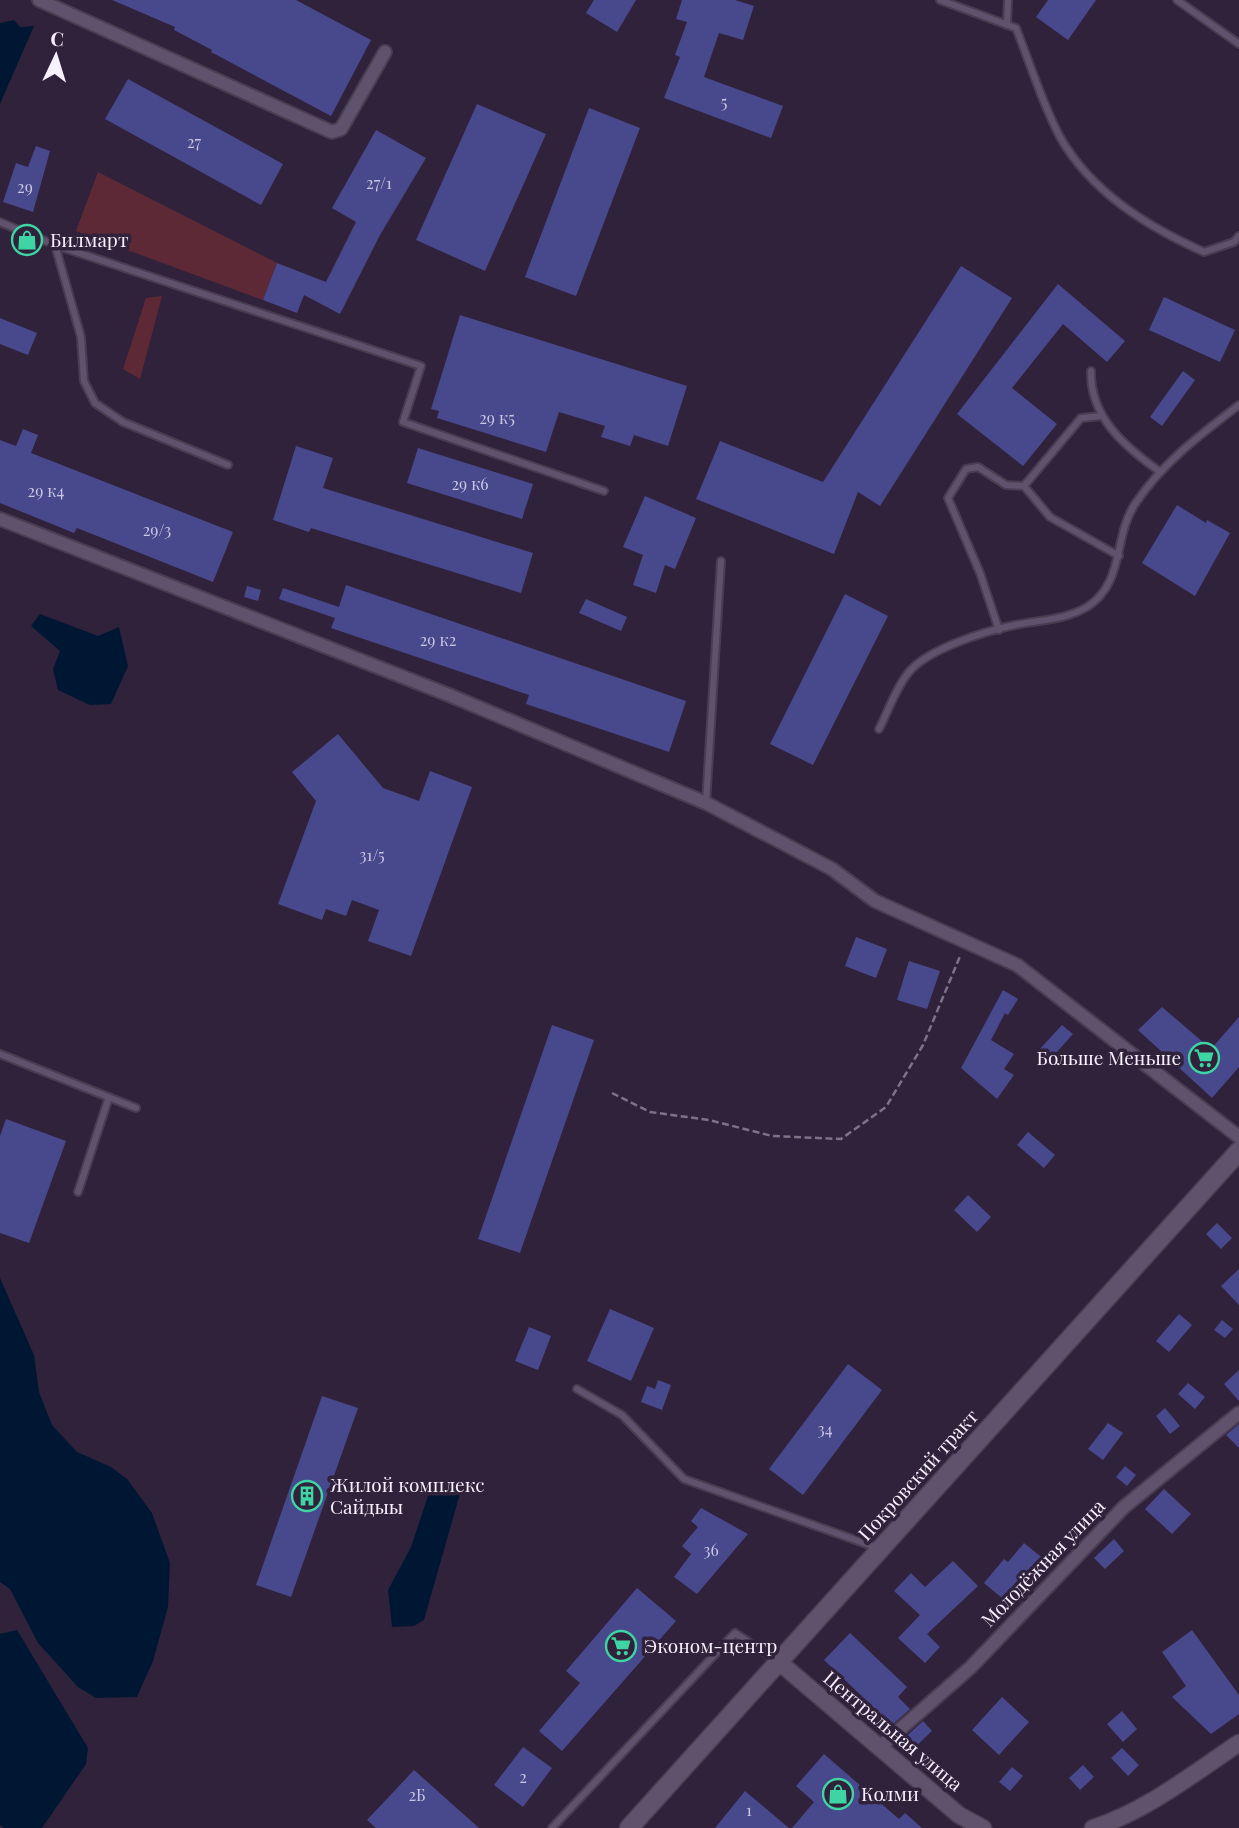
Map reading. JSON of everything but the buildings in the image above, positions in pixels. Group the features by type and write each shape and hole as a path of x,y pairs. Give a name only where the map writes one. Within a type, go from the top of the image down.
{"main road":[{"name":"Покровский тракт","path":"629,1828 1239,1151"}],"street":[{"path":"39,0 332,132 341,129 385,52"},
{"path":"0,519 449,695 706,803 832,869 875,901 1017,965 1239,1137"},
{"name":"Молодёжная улица","path":"880,1746 971,1667 1124,1507 1239,1413"},
{"name":"Центральная улица","path":"779,1662 960,1815 983,1828"},
{"path":"1093,1828 1111,1823 1154,1799 1239,1743"}],"lane":[{"path":"940,0 1016,28 1061,138 1093,179 1125,209 1171,237 1204,252 1234,242 1239,236"},
{"path":"1007,25 1008,0"},
{"path":"1177,0 1239,44"},
{"path":"0,222 55,245 421,366 403,422 604,491"},
{"path":"55,245 81,337 84,381 95,404 123,422 228,465"},
{"path":"1091,371 1091,388 1102,416 1133,452 1159,471"},
{"path":"879,729 909,672 962,641 999,629 1056,619 1087,607 1107,589 1133,506 1159,471 1239,405"},
{"path":"1024,486 1081,418 1102,416"},
{"path":"999,629 980,573 948,498 966,469 978,467 1006,485 1024,486 1050,517 1119,556"},
{"path":"706,803 721,561"},
{"path":"0,1054 136,1108"},
{"path":"78,1192 109,1097"},
{"path":"577,1390 622,1415 684,1479 880,1549"},
{"path":"552,1828 735,1633 779,1662"}],"path":[{"path":"612,1093 650,1112 709,1120 772,1136 841,1139 886,1108 923,1045 967,941"}],"shaded area":[{"path":"98,172 277,263 263,300 76,231"},
{"path":"162,296 140,379 123,369 146,298"}],"water":[{"path":"14,20 20,27 34,26 0,104 0,23"},
{"path":"40,614 98,636 119,627 128,666 111,704 90,705 58,690 53,669 60,651 31,626"},
{"path":"0,1278 34,1355 39,1392 52,1425 77,1452 111,1467 127,1479 152,1513 170,1563 168,1607 153,1661 137,1697 96,1698 78,1687 38,1643 10,1589 0,1582"},
{"path":"454,1482 461,1490 424,1620 414,1626 392,1627 388,1590 411,1547 432,1484"},
{"path":"17,1630 88,1748 86,1764 42,1828 4,1828 0,1825 0,1634"}],"place":[{"name":"Билмарт","path":"27,240"},
{"name":"Больше Меньше","path":"1204,1058"},
{"name":"Жилой комплекс Сайдыы","path":"307,1496"},
{"name":"Эконом-центр","path":"621,1646"},
{"name":"Колми","path":"838,1794"}]}
